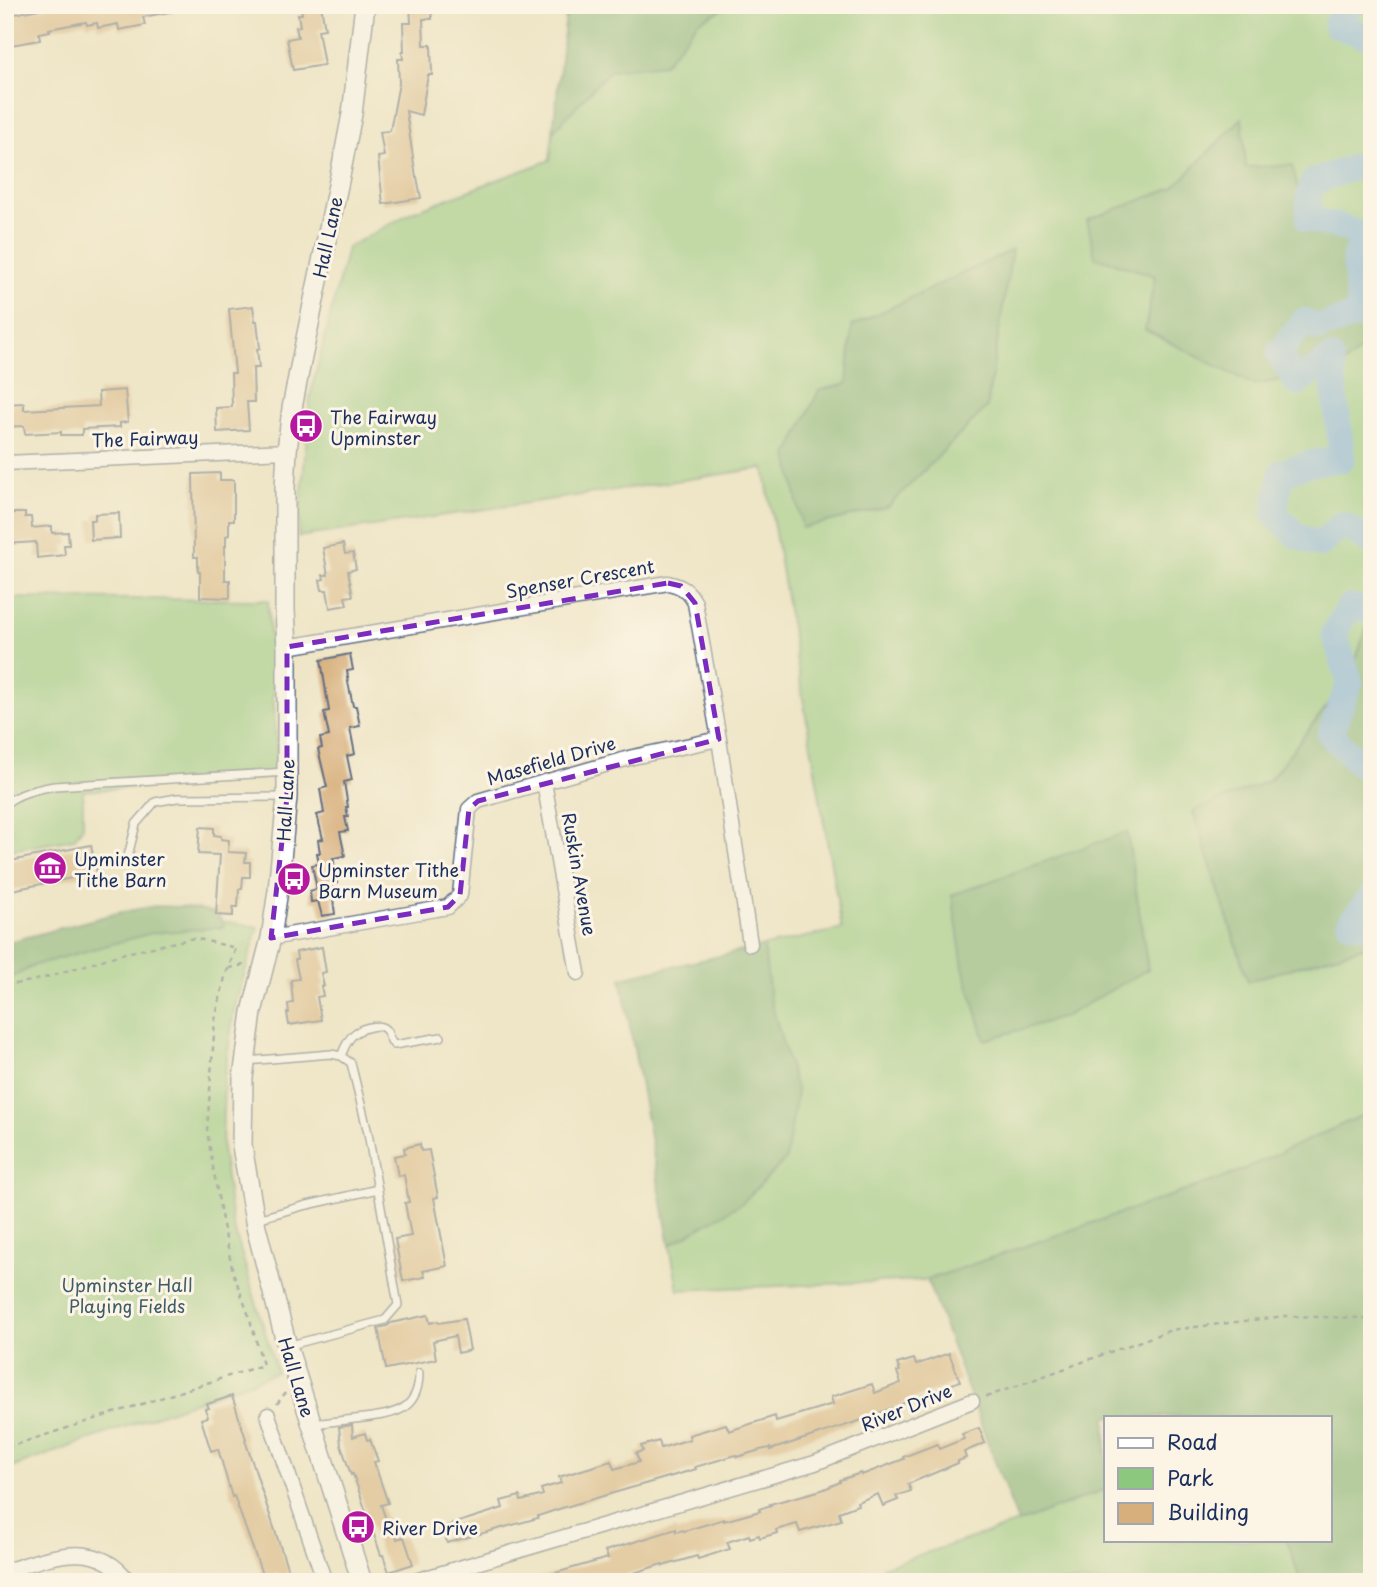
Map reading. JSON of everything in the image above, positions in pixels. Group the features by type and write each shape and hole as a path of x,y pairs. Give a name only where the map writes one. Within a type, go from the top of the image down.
{"street":[{"name":"Hall Lane","path":"362,1582 287,1346 254,1220 242,1146 245,1061 252,1012 271,938 288,797 285,610 287,451 304,344 352,114 365,5"},
{"name":"The Fairway","path":"5,463 287,451"},
{"name":"Spenser Crescent","path":"287,647 668,583 681,586 695,603 719,738 750,944"},
{"name":"Masefield Drive","path":"271,938 447,907 460,895 469,809 478,801 634,757 719,738"},
{"name":"Ruskin Avenue","path":"544,782 578,973"},
{"name":"River Drive","path":"412,1582 815,1464 972,1401"},
{"path":"268,1415 325,1582"},
{"path":"5,1571 60,1555 78,1553 96,1556 111,1563 129,1582"}],"lane":[{"path":"5,804 15,797 54,786 287,772"},
{"path":"128,856 136,824 155,802 177,798 288,797"},
{"path":"341,1056 351,1036 376,1026 385,1029 394,1045 441,1037"},
{"path":"245,1061 331,1055 341,1056 351,1063 368,1133 398,1305 384,1320 287,1346"},
{"path":"254,1220 378,1189"},
{"path":"312,1424 385,1415 399,1410 416,1394 419,1373"}],"path":[{"path":"5,986 41,979 121,954 194,938 236,948 215,1020 207,1131 233,1272 264,1365 5,1448"},
{"path":"229,968 255,962"},
{"path":"972,1401 1171,1330 1285,1316 1360,1318 1372,1321"},
{"path":"268,1415 289,1388"}],"highlighted area":[{"path":"668,583 681,586 695,603 719,739 478,801 469,809 460,895 448,907 271,938 287,797 287,647"}],"green space":[{"path":"567,5 1372,5 1372,611 1351,675 1268,781 1193,812 1248,981 1366,946 1372,963 1372,1111 1231,1175 927,1280 678,1290 621,978 842,929 764,468 298,537 310,397 347,248 412,212 550,160"},
{"path":"567,5 731,5 699,21 664,64 610,70 553,131"},
{"path":"1242,118 1246,167 1292,165 1303,207 1372,256 1372,341 1336,370 1254,385 1145,330 1155,276 1095,257 1087,220 1173,188"},
{"path":"1012,250 987,407 888,507 802,528 788,455 819,390 847,384 852,326"},
{"path":"5,598 268,600 278,777 83,791 83,826 74,839 5,851"},
{"path":"1372,611 1372,943 1248,981 1193,811 1269,781 1351,675"},
{"path":"1127,832 1148,969 1064,1017 985,1040 963,967 952,895"},
{"path":"155,906 218,914 224,927 152,933 35,965 5,981 5,943 117,913"},
{"name":"Upminster Hall Playing Fields","path":"172,913 258,927 234,1010 224,1078 222,1148 232,1222 277,1372 5,1470 5,967"},
{"path":"764,946 770,999 797,1092 786,1159 742,1203 670,1245 621,978"},
{"path":"1372,1111 1372,1582 1301,1582 1288,1542 1332,1542 1332,1416 1104,1416 1104,1490 1018,1523 927,1280 1231,1175"},
{"path":"1104,1490 1104,1542 1288,1542 1301,1582 888,1582 882,1567 1018,1523"}],"building":[{"path":"58,5 175,5 175,11 143,17 145,25 119,30 118,24 98,28 97,23 87,25 86,22 49,29 50,31 39,33 40,40 5,46 5,16"},
{"path":"301,5 321,5 325,29 318,30 324,65 293,70 287,39 298,37 296,27 300,26 298,14 302,14"},
{"path":"410,5 432,5 432,19 423,19 424,45 431,45 432,75 428,75 421,115 406,111 421,198 383,204 378,157 384,156 380,132 390,131 399,83 398,59 403,59 404,52 403,23 411,23"},
{"path":"253,306 260,348 257,349 259,368 253,368 254,402 247,402 249,430 217,432 216,408 232,407 231,373 235,373 229,309"},
{"path":"125,390 128,422 120,423 120,427 82,429 82,435 61,435 61,432 25,434 24,426 5,427 5,404 24,403 24,410 99,406 98,392"},
{"path":"220,473 220,480 234,480 234,520 229,520 229,535 226,536 225,546 225,580 230,580 230,598 200,597 198,557 194,557 193,474"},
{"path":"11,513 25,513 25,517 31,517 32,528 52,526 52,533 68,532 69,545 64,545 65,555 37,558 36,542 5,544 5,519 11,519"},
{"path":"119,513 120,538 91,540 90,520 95,520 95,514"},
{"path":"343,544 345,554 353,553 356,569 348,571 353,596 345,597 347,605 330,608 327,590 322,590 320,580 324,579 323,575 328,575 323,548"},
{"path":"350,654 353,670 347,671 347,677 360,726 350,728 355,754 347,756 352,780 344,782 348,831 340,832 345,856 333,858 338,883 331,884 335,914 322,916 318,901 311,902 310,891 317,889 312,865 319,864 318,840 323,839 317,815 324,813 320,789 327,787 318,749 322,748 320,738 329,736 324,712 329,711 321,660"},
{"path":"200,827 214,828 214,835 229,840 228,852 246,853 245,862 250,862 250,877 243,877 238,907 233,907 233,916 216,915 220,855 198,854"},
{"name":"Upminster Tithe Barn","path":"91,845 97,873 7,891 5,862"},
{"path":"322,947 326,972 321,973 323,996 317,997 321,1020 289,1025 288,1004 293,1003 291,980 299,979 296,952"},
{"path":"420,1144 421,1151 429,1150 438,1197 434,1198 447,1266 423,1271 425,1277 403,1281 395,1239 411,1236 405,1203 409,1202 404,1175 398,1176 394,1156 405,1154 404,1148"},
{"path":"428,1315 430,1323 464,1319 470,1350 458,1353 455,1336 433,1341 436,1359 386,1369 378,1328"},
{"path":"949,1353 960,1381 859,1421 770,1450 737,1457 736,1455 562,1508 538,1518 447,1543 443,1527 503,1508 501,1501 520,1496 521,1501 543,1495 541,1489 561,1483 559,1477 611,1461 614,1469 639,1462 636,1453 643,1451 641,1446 659,1441 661,1448 690,1439 689,1435 726,1424 729,1431 775,1416 776,1421 833,1404 831,1397 872,1384 875,1393 901,1383 897,1364 914,1359 916,1365"},
{"path":"232,1396 289,1573 279,1576 278,1573 263,1577 234,1496 232,1497 218,1449 211,1451 201,1419 208,1417 205,1409 209,1408 207,1404"},
{"path":"352,1425 353,1437 365,1433 367,1440 370,1439 378,1461 374,1462 388,1503 381,1505 389,1529 394,1528 397,1539 404,1537 413,1564 389,1572 381,1555 341,1445 339,1427"},
{"path":"979,1428 985,1443 964,1452 966,1458 958,1463 908,1484 911,1491 896,1496 898,1500 883,1506 878,1494 839,1512 841,1520 800,1532 797,1524 760,1538 759,1535 750,1538 749,1535 727,1542 730,1549 698,1559 697,1556 663,1566 662,1564 606,1582 534,1582 534,1579 608,1558 605,1551 676,1529 676,1532 684,1531 760,1511 759,1509 770,1504 822,1490 840,1480 867,1473 937,1444 939,1449 964,1439 962,1434"}],"waterway":[{"path":"1351,5 1336,25 1372,38"},
{"path":"1372,172 1357,166 1313,182 1309,195 1309,220 1339,226 1367,237 1355,257 1360,315 1318,328 1304,321 1279,354 1297,383 1331,358 1342,459 1312,463 1282,472 1274,513 1297,536 1320,545 1342,524 1372,543"},
{"path":"1372,610 1349,607 1334,633 1350,682 1330,734 1363,767 1372,769"},
{"path":"1372,896 1350,923 1372,927"}],"place":[{"name":"The Fairway Upminster","path":"306,426"},
{"name":"Upminster Tithe Barn","path":"50,868"},
{"name":"Upminster Tithe Barn Museum","path":"294,879"},
{"name":"River Drive","path":"358,1527"}]}
